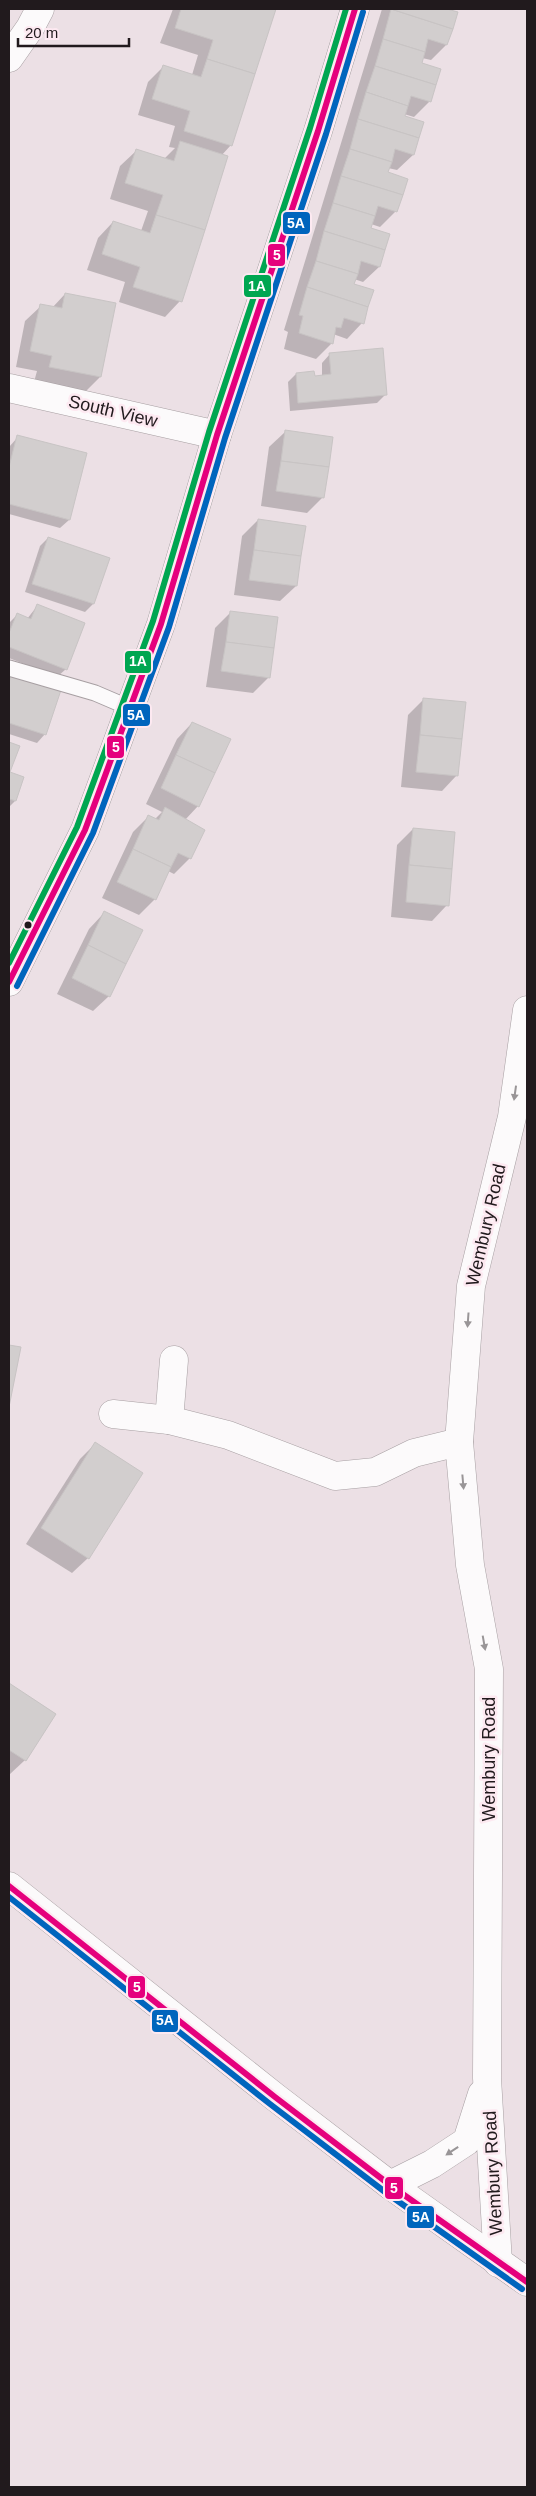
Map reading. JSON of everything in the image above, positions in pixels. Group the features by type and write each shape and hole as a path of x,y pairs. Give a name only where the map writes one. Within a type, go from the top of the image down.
{"street":[{"path":"9,58 30,28 40,9"},
{"path":"9,982 85,830 161,624 217,435 315,140 355,9"},
{"name":"South View","path":"9,388 217,435"},
{"name":"Wembury Road","path":"498,2263 487,2078 489,1669 470,1566 459,1442 471,1286 512,1117 527,1010"},
{"path":"169,1420 174,1360"},
{"path":"113,1414 169,1420 228,1435 335,1476 375,1472 414,1453 459,1442"},
{"path":"9,1886 176,2019 390,2185 527,2282"},
{"name":"Wembury Road","path":"390,2185 432,2164 467,2141 487,2078"}],"lane":[{"path":"9,668 95,693 130,708"}],"building":[{"path":"181,9 276,9 255,74 207,59 213,40 175,28"},
{"path":"391,9 453,29 447,45 428,39 425,52 383,39"},
{"path":"391,9 447,9 458,12 453,29"},
{"path":"383,39 425,52 422,63 441,69 436,85 375,66"},
{"path":"207,59 255,74 232,146 184,131 190,111 152,99 163,65 201,77"},
{"path":"375,66 436,85 431,102 411,96 408,106 366,92"},
{"path":"366,92 408,106 405,116 424,122 419,138 358,119"},
{"path":"358,119 419,138 414,155 395,149 392,162 350,149"},
{"path":"180,141 228,156 205,230 156,215 163,195 125,183 136,149 174,161"},
{"path":"350,149 392,162 388,172 408,179 403,195 341,176"},
{"path":"341,176 403,195 397,212 378,206 375,216 333,203"},
{"path":"333,203 375,216 371,228 390,234 385,250 324,231"},
{"path":"156,215 205,230 182,302 133,287 140,267 102,254 113,221 150,233"},
{"path":"324,231 385,250 380,267 361,261 358,274 316,261"},
{"path":"316,261 358,274 354,284 374,290 368,307 307,287"},
{"path":"307,287 368,307 364,324 344,318 341,328 336,327 333,344 299,333 303,316 299,315"},
{"path":"65,293 116,303 101,377 49,367 52,356 30,351 40,304 62,308"},
{"path":"383,348 387,395 298,403 296,373 314,371 315,376 331,374 329,353"},
{"path":"285,430 333,437 329,467 281,461"},
{"path":"17,435 87,453 70,520 9,504 9,467"},
{"path":"281,461 329,467 324,498 276,491"},
{"path":"258,519 306,526 301,556 254,550"},
{"path":"48,537 110,558 94,604 32,584"},
{"path":"254,550 301,556 297,586 249,580"},
{"path":"37,604 85,623 67,670 9,647 9,633 17,613 31,619"},
{"path":"230,611 278,617 274,648 226,642"},
{"path":"226,642 274,648 270,678 221,671"},
{"path":"11,674 61,690 46,735 9,723 9,683"},
{"path":"423,698 466,702 462,739 420,735"},
{"path":"192,722 231,739 215,773 176,755"},
{"path":"420,735 462,739 458,776 416,772"},
{"path":"9,742 20,746 10,772 24,777 16,801 9,799"},
{"path":"176,755 215,773 199,807 161,788"},
{"path":"165,807 205,830 191,859 178,853 171,867 133,849 148,815 159,820"},
{"path":"413,828 455,832 452,869 409,865"},
{"path":"133,849 171,867 156,900 117,882"},
{"path":"409,865 452,869 449,906 406,902"},
{"path":"104,911 143,930 126,964 88,945"},
{"path":"88,945 126,964 110,997 72,978"},
{"path":"9,1345 21,1347 9,1407"},
{"path":"95,1442 143,1473 89,1559 41,1528"},
{"path":"9,1683 56,1714 26,1761 9,1750"}],"transit line":[{"name":"1A","path":"9,963 77,827 153,621 209,432 310,128 346,9"},
{"name":"5","path":"9,982 85,830 161,624 217,435 318,131 355,9"},
{"name":"5A","path":"17,986 93,833 169,627 225,438 326,134 363,12"},
{"name":"5","path":"9,1886 275,2097 390,2185 527,2282"},
{"name":"5A","path":"9,1897 270,2104 385,2192 522,2289"}]}
